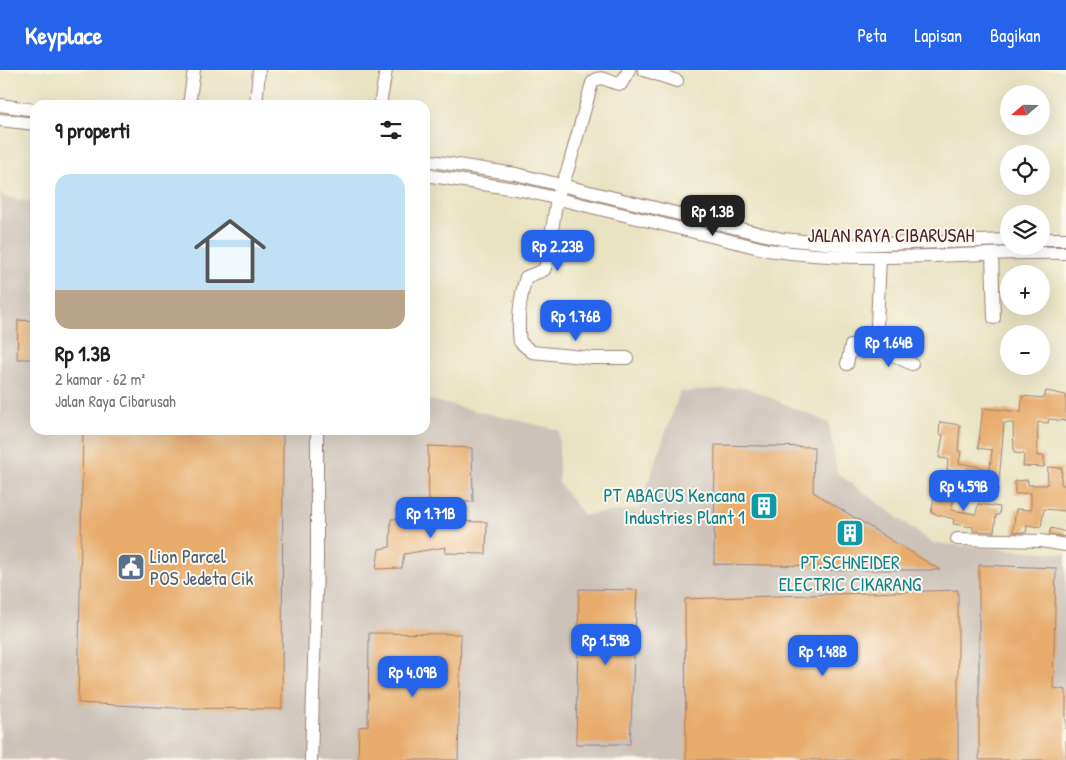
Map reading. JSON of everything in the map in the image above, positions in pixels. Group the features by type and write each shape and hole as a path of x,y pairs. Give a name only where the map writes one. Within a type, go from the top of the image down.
{"street":[{"path":"190,100 194,70"},
{"path":"256,100 259,70"},
{"path":"381,100 386,70"},
{"path":"627,358 592,358 532,352 520,342 519,332 523,289 529,275 544,270 557,198 563,185 592,83 597,78 602,78 621,84 629,70"},
{"path":"644,70 678,81"},
{"path":"0,105 30,109"},
{"path":"0,120 30,123"},
{"name":"JALAN RAYA CIBARUSAH","path":"430,161 496,171 563,185 782,239 878,245 1000,240"},
{"name":"JALAN RAYA CIBARUSAH","path":"430,176 487,184 557,198 768,250 830,257 1066,253"},
{"path":"1050,239 1066,239"},
{"path":"992,254 994,318"},
{"path":"876,347 880,256"},
{"path":"847,364 851,346 876,347 912,364"},
{"path":"311,760 317,572 317,435"},
{"path":"957,539 1041,542 1066,545"}],"shaded area":[{"path":"0,192 5,197 30,202 30,435 430,435 430,400 559,430 559,483 583,515 639,509 680,392 745,387 829,423 837,473 932,543 1066,554 1066,760 0,760"}],"building":[{"path":"18,320 30,321 30,359 17,359"},
{"path":"1046,391 1066,395 1066,421 1049,419 1048,423 1038,422 1037,456 1044,456 1044,467 1023,466 1024,454 1014,453 1013,423 1004,423 998,494 962,495 965,472 947,470 948,459 939,458 943,435 939,434 940,422 960,425 958,451 961,452 959,463 990,469 992,450 978,448 983,408 1021,412 1022,396 1044,398"},
{"path":"83,435 283,435 282,709 175,708 78,703"},
{"name":"PT ABACUS Kencana Industries Plant 1","path":"715,445 814,447 813,492 940,570 820,570 820,566 714,564"},
{"path":"428,446 472,448 473,502 429,501"},
{"path":"1048,467 1062,468 1061,484 1066,486 1066,511 1044,509 1041,527 1027,525 1026,533 1013,532 1016,509 1031,510 1031,493 1015,494 1015,481 1028,480 1028,485 1047,485"},
{"path":"937,485 956,489 951,510 976,514 978,504 1000,507 999,515 996,515 994,532 973,531 973,527 953,524 954,519 931,513"},
{"path":"438,517 438,521 487,522 486,554 445,553 446,547 404,554 402,568 376,569 379,549 390,547 391,519"},
{"path":"1051,528 1066,532 1066,537 1049,534"},
{"path":"979,565 1056,568 1053,688 1066,690 1066,760 979,760"},
{"path":"579,589 637,590 630,744 576,744"},
{"path":"958,590 958,760 686,760 685,599"},
{"path":"369,633 461,634 458,760 358,760 359,727 368,726"}],"place":[{"name":"PT ABACUS Kencana Industries Plant 1","path":"764,506"},
{"name":"PT.SCHNEIDER ELECTRIC CIKARANG","path":"850,533"},
{"name":"Lion Parcel POS Jedeta Cik","path":"131,567"}]}
